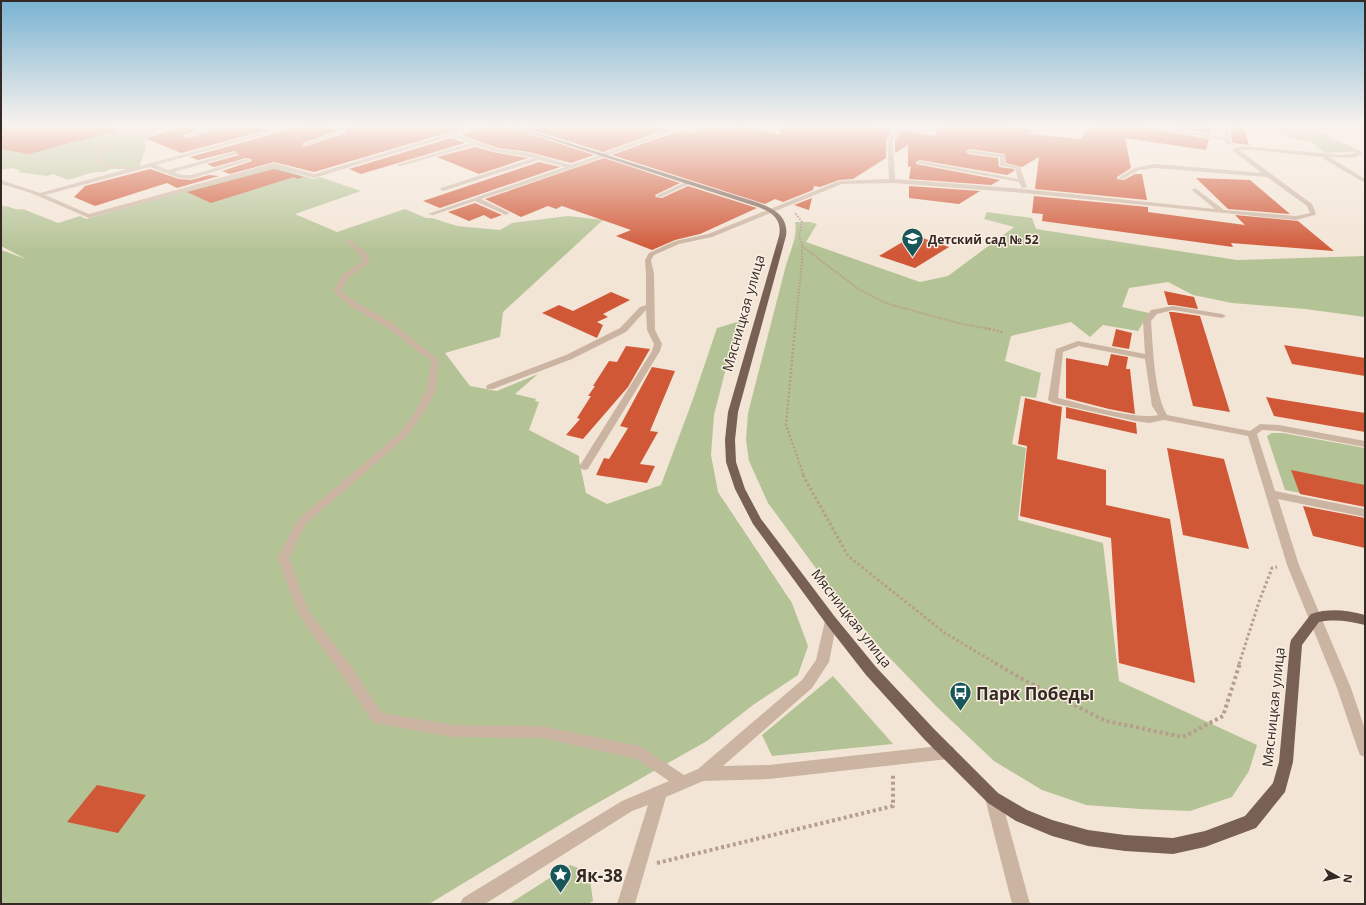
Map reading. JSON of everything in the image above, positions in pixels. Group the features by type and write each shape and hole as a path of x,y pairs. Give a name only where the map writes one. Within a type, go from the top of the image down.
{"main road":[{"path":"647,168 744,200 772,212"},
{"name":"Мясницкая улица","path":"772,212 782,222 783,228 780,244 733,412 730,440 731,462 740,489 757,521 831,621 872,671 993,798 1022,816 1052,828 1088,838 1125,844 1173,846 1205,839 1250,822 1280,787 1286,762 1296,644 1315,618"},
{"path":"1315,618 1330,614 1350,616 1365,620"}],"street":[{"path":"38,195 140,168"},
{"path":"158,168 181,177 191,177 220,168"},
{"path":"168,172 182,168"},
{"path":"1,182 38,195 89,216 262,168"},
{"path":"286,168 314,176 340,168"},
{"path":"443,189 507,168"},
{"path":"431,214 567,168"},
{"path":"892,168 892,181"},
{"path":"950,168 1022,181"},
{"path":"1017,168 1022,181 1023,191"},
{"path":"1121,178 1137,169 1142,168"},
{"path":"1181,168 1270,176"},
{"path":"584,467 656,351 658,344 651,330 650,274 648,260 652,254 677,242 710,236 772,212 841,182 892,181 1023,191 1296,218 1313,214 1310,205 1260,168"},
{"path":"1344,168 1364,180"},
{"path":"659,196 690,182"},
{"path":"1195,190 1222,211"},
{"path":"474,200 506,213"},
{"path":"348,241 366,254 365,263 346,276 337,291 353,304 388,324 435,360 431,390 419,413 404,434 302,522 283,558 303,612 346,670 378,718 454,731 542,732 595,743 640,753 684,783"},
{"path":"490,387 569,357 623,330 643,309 650,306"},
{"path":"1164,417 1157,406 1149,357 1147,321 1154,312 1173,308 1222,316"},
{"path":"1149,357 1078,343 1059,350 1053,400 1149,420 1164,417 1253,432 1260,427 1279,428 1365,444"},
{"path":"1253,432 1293,565 1344,688 1365,750"},
{"path":"1271,494 1365,513"},
{"path":"469,904 627,806 703,774 807,684 822,662 831,621"},
{"path":"703,774 769,772 948,752"},
{"path":"626,904 660,792"},
{"path":"993,798 1020,904"}],"path":[{"path":"784,206 796,214 802,222 799,237 802,245 802,268 786,425 802,473 848,556 944,633 1024,680 1106,721 1183,736 1223,716 1259,602 1272,568 1293,565"},
{"path":"802,245 857,288 885,303 958,323 1003,332"},
{"path":"636,868 893,806 894,757"}],"green space":[{"path":"13,168 133,168 110,169 104,172 94,172 68,180 53,174 47,176 18,172 20,170"},
{"path":"265,168 280,168 313,179 320,177 361,191 295,214 337,232 405,209 426,218 432,218 457,226 500,230 512,223 568,216 603,220 503,312 500,337 445,353 470,386 497,391 538,374 515,394 536,399 535,401 539,402 529,430 579,456 586,493 607,504 661,485 693,399 717,328 744,320 727,364 714,415 711,455 718,492 792,603 808,646 798,675 753,705 707,741 578,814 429,904 1,904 1,250 26,259 1,246 1,206 23,209 58,223 80,216 86,219"},
{"path":"987,212 1032,218 1036,229 1237,260 1365,256 1365,317 1305,309 1232,303 1193,295 1168,282 1129,288 1122,307 1149,313 1138,331 1103,325 1090,337 1071,322 1011,336 1005,361 1041,373 1036,398 1021,396 1012,444 1026,448 1018,520 1103,543 1119,681 1257,745 1249,771 1232,797 1190,811 1086,805 1042,790 994,761 937,707 884,652 840,601 768,503 749,461 746,440 748,413 786,265 795,238 795,222 810,222 817,224 806,242 920,282 948,276 1014,227 984,219"},
{"path":"1272,433 1283,433 1365,448 1365,506 1285,490 1267,436"},
{"path":"833,676 893,744 772,756 762,735"},
{"path":"570,865 589,872 593,901 588,904 509,904"}],"building":[{"path":"230,168 251,168 230,174 222,171"},
{"path":"299,168 327,168 314,172"},
{"path":"352,168 380,168 361,174 349,169"},
{"path":"465,168 497,168 479,174"},
{"path":"520,168 556,168 440,208 423,201"},
{"path":"574,168 635,168 680,183 655,195 656,197 662,198 688,186 757,208 700,234 675,240 652,250 616,236 631,230 562,206 556,209 548,206 521,217 485,199"},
{"path":"653,168 870,168 853,179 839,180 820,187 814,186 813,190 783,202 775,199 765,204"},
{"path":"911,168 938,168 1000,180 991,185 909,179"},
{"path":"968,168 1014,169 1014,171 1007,175"},
{"path":"1038,168 1131,168 1117,177 1117,179 1124,180 1135,174 1142,174 1147,200 1035,189"},
{"path":"150,169 179,179 191,180 209,175 219,176 177,188 167,183 95,206 74,197 85,186"},
{"path":"274,169 304,177 297,179 294,177 211,203 187,192"},
{"path":"1196,178 1250,180 1290,214 1228,209"},
{"path":"909,186 980,191 959,204 909,198"},
{"path":"1034,196 1148,207 1148,212 1245,225 1235,215 1298,221 1334,251 1231,243 1233,247 1042,221 1043,214 1032,213"},
{"path":"812,198 809,210 794,205"},
{"path":"475,203 502,215 491,219 484,215 469,221 448,212"},
{"path":"914,235 949,247 915,268 879,256"},
{"path":"1164,291 1194,297 1198,309 1168,305"},
{"path":"611,292 630,300 603,314 608,317 597,322 603,325 597,338 542,313 559,305 573,311"},
{"path":"1169,312 1200,316 1230,412 1193,406"},
{"path":"1116,329 1132,333 1129,349 1112,346"},
{"path":"1284,345 1365,358 1365,376 1292,364"},
{"path":"626,346 650,349 628,387 583,439 566,435 580,419 577,418 591,396 588,396 595,386 593,386 609,361 617,362"},
{"path":"1111,354 1128,357 1126,369 1130,369 1135,414 1066,398 1066,358 1108,366"},
{"path":"652,367 675,371 650,431 658,432 640,464 655,466 647,483 596,475 604,458 609,459 628,428 620,426"},
{"path":"1266,397 1365,413 1365,432 1274,416"},
{"path":"1025,398 1062,407 1057,459 1106,470 1106,505 1170,519 1195,683 1119,663 1111,538 1020,516 1027,446 1018,444"},
{"path":"1066,407 1136,423 1137,434 1066,418"},
{"path":"1167,448 1224,459 1249,549 1183,535"},
{"path":"1291,470 1365,485 1365,507 1300,494"},
{"path":"1303,506 1365,518 1365,548 1313,536"},
{"path":"97,785 146,795 118,833 67,822"}],"place":[{"name":"Детский сад № 52","path":"913,258"},
{"name":"Парк Победы","path":"961,712"},
{"name":"Як-38","path":"561,894"}]}
